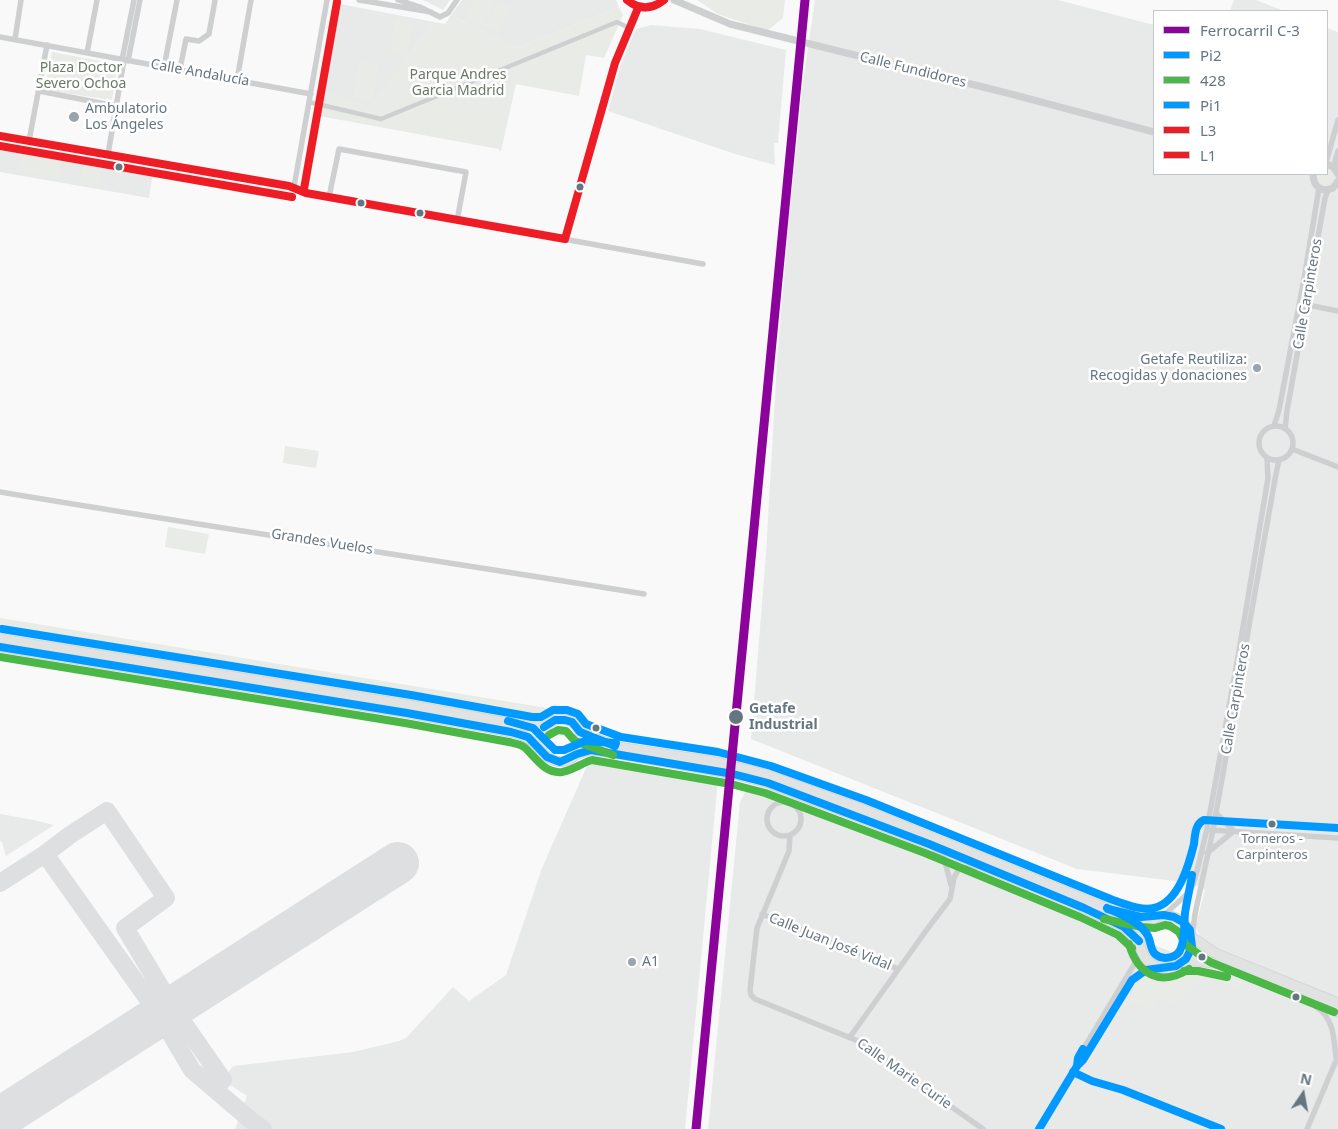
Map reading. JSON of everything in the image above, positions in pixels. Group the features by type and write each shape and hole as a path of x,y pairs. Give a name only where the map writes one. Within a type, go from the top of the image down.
{"highway":[{"path":"0,639 409,705 525,726 544,727 555,720 565,720 572,722 580,732 582,739 581,747 577,754"},
{"path":"0,647 407,712 511,732 528,737 547,757 560,762 577,754 592,750 616,750 716,762 744,768 768,775 1108,909 1130,916 1174,916 1187,925 1192,936 1201,944 1222,956 1338,1003"},
{"path":"542,750 539,741 544,727"},
{"path":"580,732 616,750"},
{"path":"861,813 984,868 1110,919 1124,927 1140,945 1147,960 1156,966 1162,968 1174,967 1184,961 1191,952 1192,936"},
{"path":"1140,945 1143,928 1148,922 1160,916"},
{"path":"1184,961 1220,964 1338,1012"}],"street":[{"path":"15,39 21,0"},
{"path":"87,53 97,0"},
{"path":"108,154 134,0"},
{"path":"125,60 140,0"},
{"path":"164,67 177,0"},
{"path":"180,70 186,39 198,42 209,34 215,0"},
{"path":"237,80 251,0"},
{"path":"294,187 327,0"},
{"path":"359,0 431,12"},
{"path":"398,0 409,2 440,17 448,13 457,0"},
{"path":"627,0 638,8 652,8 664,0"},
{"name":"Calle Fundidores","path":"674,0 730,24 1007,93 1153,132"},
{"path":"565,239 614,63 638,8"},
{"path":"309,102 381,119 618,22 629,28"},
{"name":"Calle Andalucía","path":"0,37 310,94"},
{"path":"29,140 47,45"},
{"path":"38,91 116,106"},
{"path":"1328,155 1338,120"},
{"path":"0,136 294,187 306,193 703,264"},
{"path":"329,197 339,149 466,172 457,221"},
{"path":"1337,171 1335,161 1338,151"},
{"path":"1312,175 1313,180 1319,188 1328,190 1336,185 1338,180"},
{"name":"Calle Carpinteros","path":"1286,429 1319,188"},
{"name":"Calle Carpinteros","path":"1274,426 1328,190"},
{"path":"1303,304 1338,310"},
{"path":"1274,426 1286,429 1293,441 1292,449 1285,458 1279,460 1267,459 1262,454 1258,442 1261,433 1265,429 1274,426"},
{"path":"1292,449 1338,467"},
{"name":"Calle Carpinteros","path":"1192,936 1208,853 1210,829 1266,488 1267,459"},
{"name":"Calle Carpinteros","path":"1160,916 1181,901 1193,885 1216,813 1279,460"},
{"name":"Grandes Vuelos","path":"0,492 644,594"},
{"path":"762,914 789,851 790,835 799,828 802,817 796,806 792,803 780,802 775,804 768,813 768,824 770,829 779,835 790,835"},
{"path":"1216,813 1234,831"},
{"path":"1210,829 1338,838"},
{"path":"1208,853 1234,831"},
{"path":"929,844 944,858 953,889"},
{"path":"850,1037 950,899 954,878 958,870 967,866 984,868"},
{"name":"Calle Juan José Vidal","path":"762,914 898,969"},
{"name":"Calle Marie Curie","path":"762,914 755,938 750,990 751,995 755,999 850,1037 982,1129"},
{"path":"1077,1066 1078,1058 1135,963 1140,945"},
{"path":"1039,1129 1132,980 1141,972 1162,968"},
{"path":"1303,998 1323,1011 1330,1023 1337,1058 1307,1129"},
{"path":"1073,1072 1222,1129"}],"shaded area":[{"path":"423,0 450,0 443,10"},
{"path":"462,0 616,0 619,7 517,48 451,15"},
{"path":"815,0 1058,0 1153,25 1153,175 1328,175 1328,28 1338,32 1338,998 1219,950 1203,939 1195,928 1205,890 1191,883 1077,869 751,739 766,554 777,362 803,82"},
{"path":"1234,0 1256,0 1281,10 1230,10"},
{"path":"335,3 434,22 370,107 318,91"},
{"path":"651,25 700,29 786,50 778,143 774,143 775,165 735,154 608,111 621,64 636,29"},
{"path":"3,146 153,172 149,198 0,172 0,150 3,150"},
{"path":"591,757 718,779 685,1129 235,1129 247,1096 223,1080 233,1066 353,1052 399,1041 406,1038 453,987 469,1001 506,975 542,868"},
{"path":"749,785 772,789 1116,930 1338,1017 1338,1129 708,1129 740,802"},
{"path":"0,814 54,825 6,856 0,841"}],"green space":[{"path":"474,0 496,0 481,28 464,19"},
{"path":"697,0 785,0 783,18 767,31 718,14"},
{"path":"498,1 512,8 499,33 485,26"},
{"name":"Parque Andres Garcia Madrid","path":"619,7 623,15 604,58 586,55 579,96 516,84 501,151 499,149 314,115 318,91 370,106 434,22 445,24 451,15 517,48"},
{"path":"396,18 413,21 407,56 389,53"},
{"name":"Plaza Doctor Severo Ochoa","path":"52,52 116,64 112,100 44,90"},
{"path":"359,61 379,64 372,102 352,98"},
{"path":"21,150 63,157 59,179 18,172"},
{"path":"83,166 102,169 99,187 80,184"},
{"path":"1328,169 1332,171 1334,177 1330,184 1324,185 1318,181 1317,175 1328,175"},
{"path":"285,446 319,451 316,468 283,463"},
{"path":"168,527 209,534 205,554 165,547"},
{"path":"0,618 547,708 557,704 558,713 542,720 522,722 99,651 0,632"},
{"path":"1191,969 1209,969 1246,981 1243,989 1204,978 1191,989 1178,1005 1158,998 1152,1011 1127,1001 1141,981 1149,975 1171,975"}],"taxiway":[{"path":"107,811 166,898 125,928 173,1008 160,1016 45,854 107,811"},
{"path":"0,883 45,854"},
{"path":"173,1008 223,1080"},
{"path":"160,1016 192,1070 263,1129"}],"runway":[{"path":"0,1118 398,863"}],"rail line":[{"name":"C-3","path":"696,1129 805,0"}],"transit line":[{"name":"L3","path":"627,0 636,6 645,8 654,6 664,0"},
{"name":"L1","path":"304,189 337,2"},
{"name":"L3","path":"565,239 615,63 638,8"},
{"name":"L3","path":"0,136 289,186 306,193 565,239"},
{"name":"L1","path":"0,146 292,197"},
{"name":"Pi1","path":"2,629 411,695 532,717 541,717 553,710 567,710 578,714 586,724 621,737 718,752 771,766 866,800 1113,900 1138,908 1154,908 1170,898 1182,881 1189,862 1197,827 1204,820 1338,828"},
{"name":"Pi2","path":"0,647 407,713 511,732 528,737 547,757 560,762 591,750 733,774 768,783 929,844 1084,908 1124,927 1139,941"},
{"name":"428","path":"0,657 405,723 519,744 540,764 556,772 566,771 592,760 731,784 765,793 925,853 1080,917 1118,935 1132,948"},
{"name":"Pi2","path":"544,727 555,720 565,720 572,722 580,732 615,746"},
{"name":"Pi1","path":"508,721 533,728 555,750 564,750 585,741 616,743"},
{"name":"428","path":"549,735 558,730 566,731 575,741 613,755"},
{"name":"Pi1","path":"1107,908 1140,926 1148,936 1155,954 1166,958 1174,956 1182,944 1192,875"},
{"name":"Pi2","path":"1077,1066 1083,1060 1132,980 1146,970 1176,966 1186,959 1192,947 1190,930 1183,922 1174,917 1164,915 1141,917 1108,909"},
{"name":"428","path":"1104,919 1142,927 1170,926 1179,932 1186,945 1210,962 1334,1012"},
{"name":"428","path":"1129,944 1138,964 1152,975 1169,977 1189,969"},
{"name":"428","path":"1184,971 1198,971 1227,977"},
{"name":"Pi2","path":"1039,1129 1077,1066 1078,1058 1083,1049"},
{"name":"Pi2","path":"1073,1072 1092,1081 1123,1090 1221,1129"}],"place":[{"name":"Ambulatorio Los Ángeles","path":"74,117"},
{"name":"Getafe Reutiliza: Recogidas y donaciones","path":"1257,368"},
{"name":"Getafe Industrial","path":"736,717"},
{"name":"Torneros - Carpinteros","path":"1272,824"},
{"name":"A1","path":"632,962"}]}
